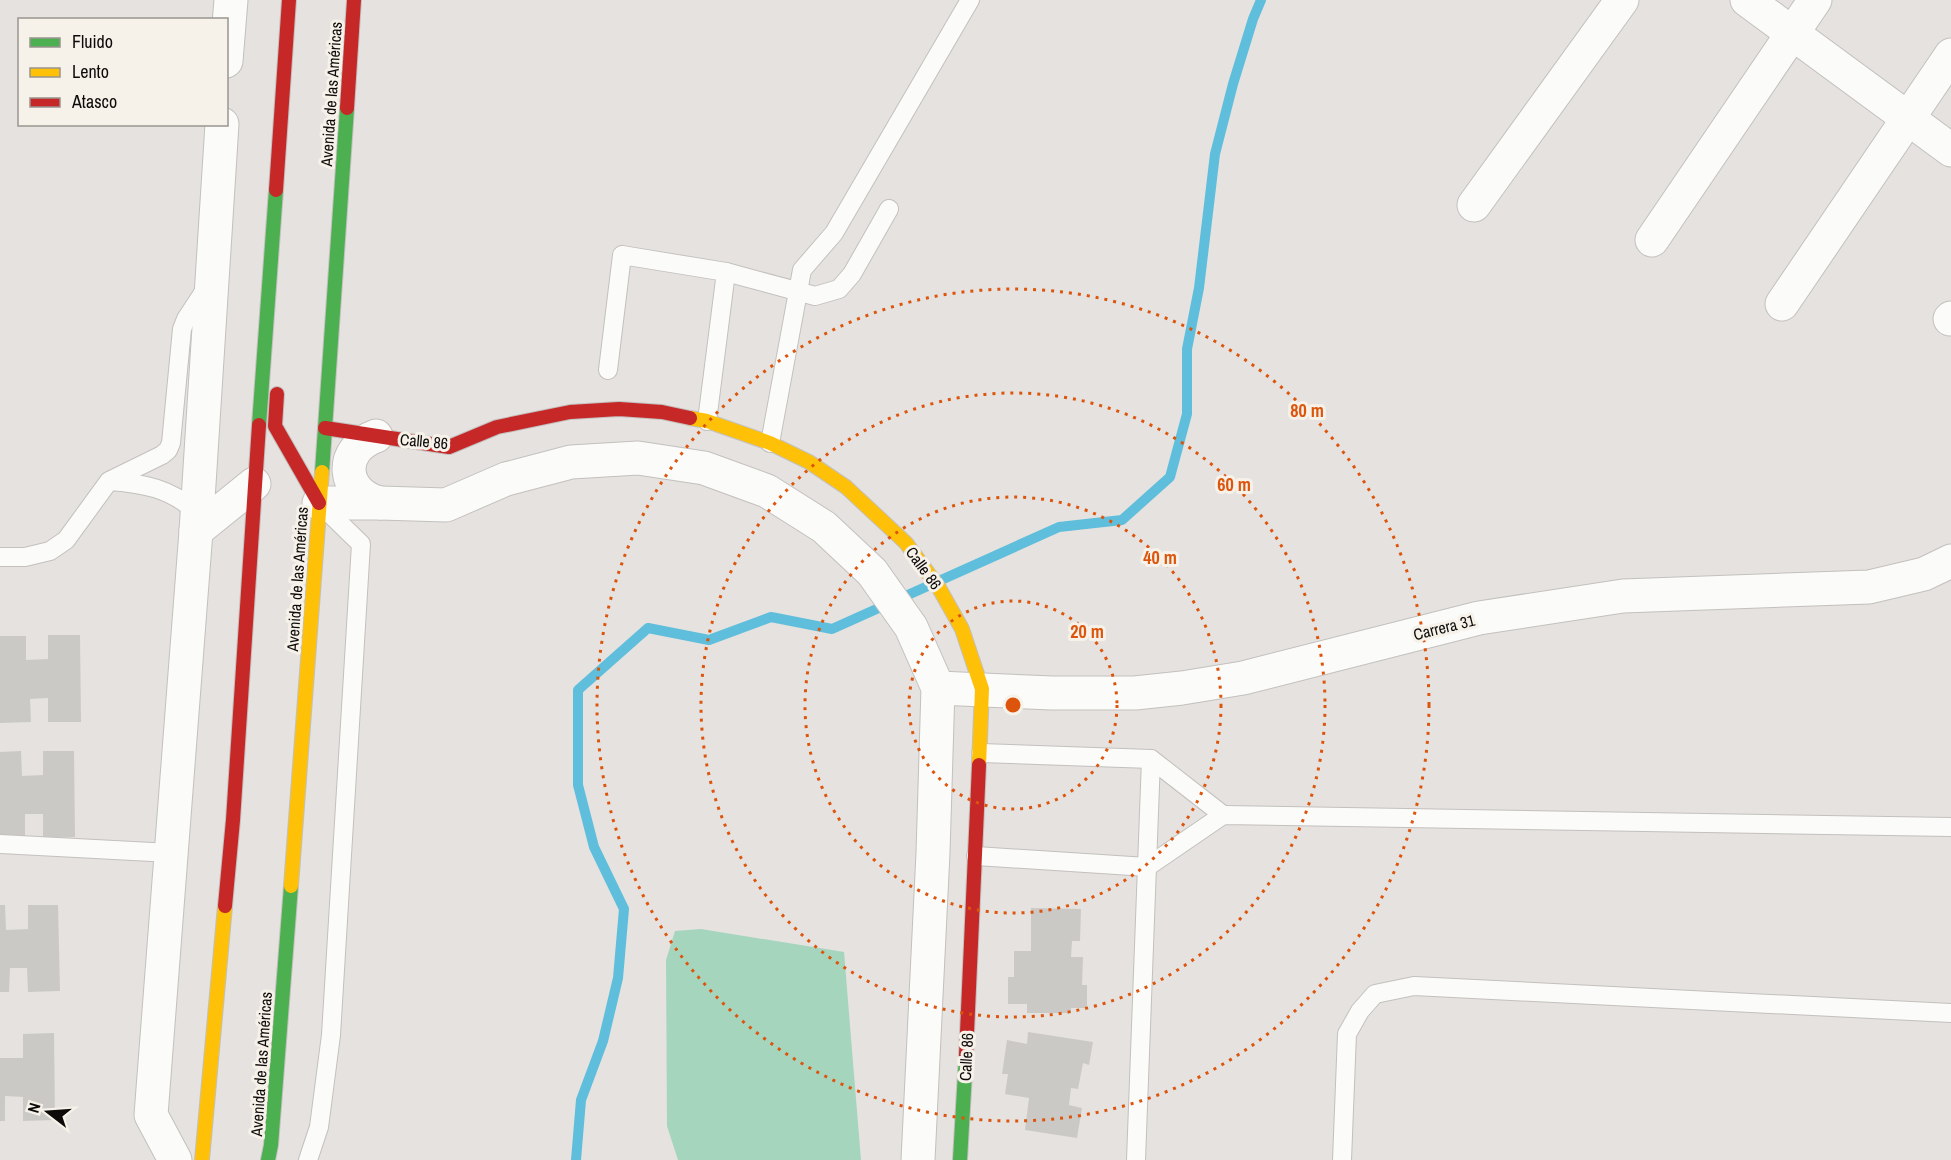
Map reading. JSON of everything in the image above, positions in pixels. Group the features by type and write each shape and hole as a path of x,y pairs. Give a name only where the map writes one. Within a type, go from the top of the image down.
{"main road":[{"path":"202,1160 233,820 285,460 267,326 289,0"},
{"name":"Avenida de las Américas","path":"267,1160 272,1145 354,0"},
{"path":"267,326 277,340"},
{"path":"279,381 274,426 285,460 319,503"},
{"name":"Calle 86","path":"325,428 449,447 497,427 570,412 619,409 662,412 707,421 770,443 809,462 846,487 906,543 939,588 962,629 982,689 981,753 960,1160"},
{"path":"285,460 325,428"}],"street":[{"path":"228,37 231,0"},
{"path":"1474,205 1622,0"},
{"path":"1747,0 1951,150"},
{"path":"1652,240 1815,0"},
{"path":"1782,304 1951,55"},
{"path":"175,1160 151,1115 196,521 222,126"},
{"name":"Calle 86","path":"376,436 368,439 354,451 350,476 357,492 381,503"},
{"name":"Calle 86","path":"319,503 446,506 506,479 571,462 638,458 704,468 767,491 824,527 872,572 911,627 938,688 933,853 918,1160"},
{"path":"196,521 285,460"},
{"name":"Carrera 31","path":"938,688 1052,693 1135,693 1182,688 1243,678 1479,618 1623,596 1869,587 1924,574 1951,561"},
{"path":"936,752 981,753"},
{"path":"933,853 976,856"}],"lane":[{"path":"770,443 796,291 802,270 834,233 970,0"},
{"path":"608,370 622,255 726,272 815,296 839,289 852,274 889,208"},
{"path":"707,421 726,272"},
{"path":"0,557 25,557 50,551 66,540 109,481 168,450 171,443 182,328 211,281"},
{"path":"109,481 158,488 182,500 196,521"},
{"path":"308,1160 318,1127 331,1035 361,544 319,503"},
{"path":"981,753 1151,759 1223,815"},
{"path":"1136,1160 1151,759"},
{"path":"976,856 1147,867 1223,815 1951,827"},
{"path":"0,844 171,853"},
{"path":"1342,1160 1347,1034 1360,1011 1375,994 1414,986 1951,1013"}],"green space":[{"path":"701,929 844,952 861,1160 678,1160 667,1126 666,960 675,931"}],"building":[{"path":"48,635 80,635 81,722 48,722 48,698 30,699 31,722 0,723 0,636 26,636 26,660 48,659"},
{"path":"21,751 22,776 43,775 43,751 74,751 75,837 43,838 43,814 25,814 25,838 0,839 0,752"},
{"path":"0,905 5,905 6,930 28,929 28,905 58,905 60,991 28,992 27,968 10,968 9,992 0,992"},
{"path":"1031,908 1081,909 1080,941 1072,941 1071,957 1083,957 1082,985 1087,985 1087,1008 1071,1008 1071,1013 1027,1013 1027,1004 1008,1004 1008,977 1014,977 1014,951 1031,951"},
{"path":"1028,1032 1093,1042 1089,1065 1083,1063 1078,1089 1071,1088 1069,1105 1082,1108 1077,1138 1025,1130 1029,1098 1005,1094 1008,1074 1002,1074 1007,1040 1027,1044"},
{"path":"54,1033 55,1120 23,1121 23,1097 5,1096 5,1121 0,1121 0,1058 23,1058 23,1034"}],"waterway":[{"path":"576,1160 581,1100 603,1041 618,978 624,909 594,847 578,785 578,690 648,628 709,640 771,617 832,629 1059,527 1122,520 1170,477 1187,414 1187,349 1199,288 1215,154 1233,84 1261,0"}],"traffic: fast":[{"path":"322,472 347,108"},
{"path":"259,425 276,190"},
{"path":"268,1160 291,886"},
{"path":"960,1160 966,1055"}],"traffic: slow":[{"path":"690,418 707,421 770,443 809,462 846,487 906,543 939,588 962,629 982,689 979,765"},
{"path":"291,886 322,472"},
{"path":"202,1160 225,906"}],"traffic: jam":[{"path":"276,190 289,0"},
{"path":"347,108 354,0"},
{"path":"277,394 275,426 319,503"},
{"path":"325,428 449,447 497,427 570,412 619,409 662,412 690,418"},
{"path":"225,906 233,820 259,425"},
{"path":"966,1055 979,765"}]}
